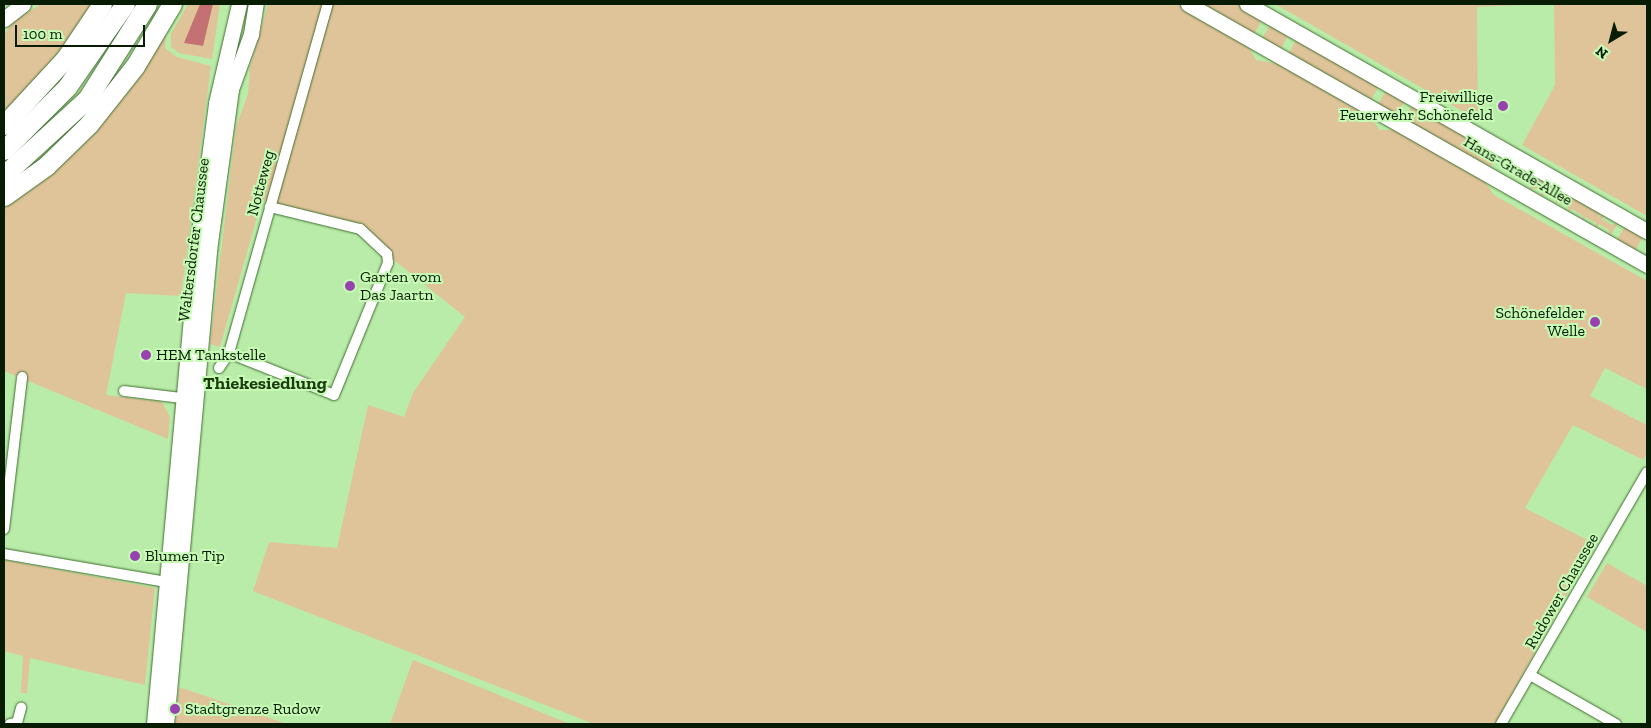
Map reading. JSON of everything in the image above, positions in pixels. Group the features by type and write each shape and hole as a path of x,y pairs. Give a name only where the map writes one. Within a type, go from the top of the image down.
{"highway":[{"path":"4,125 65,59 102,4"},
{"path":"4,150 67,87 109,32 125,4"},
{"path":"4,176 46,140 87,99 132,33 147,4"},
{"path":"4,196 46,166 89,124 135,66 170,5"}],"main road":[{"path":"4,18 22,4"},
{"name":"Waltersdorfer Chaussee","path":"166,724 173,583 216,103 239,4"},
{"name":"Waltersdorfer Chaussee","path":"189,399 229,98 251,34 256,4"},
{"name":"Hans-Grade-Allee","path":"1188,4 1647,265"},
{"name":"Hans-Grade-Allee","path":"1247,4 1647,231"},
{"name":"Waltersdorfer Chaussee","path":"154,724 173,583"}],"street":[{"name":"Notteweg","path":"219,368 229,353 328,4"},
{"path":"229,353 334,395 389,258 360,229 270,207"},
{"path":"4,529 22,377"},
{"path":"124,391 189,399"},
{"name":"Rudower Chaussee","path":"1501,724 1647,472"},
{"path":"4,554 173,583"},
{"path":"1530,675 1599,720 1616,724"},
{"path":"10,724 17,723 21,708"}],"shaded area":[{"path":"41,4 99,4 4,115 4,36 11,23"},
{"path":"181,4 166,35 165,48 177,57 211,66 181,296 126,293 106,395 162,402 170,417 168,439 4,371 4,203 152,56"},
{"path":"188,4 200,4 185,43 200,46 213,4 220,4 212,59 179,53 171,47 171,34"},
{"path":"200,4 213,4 203,46 184,43"},
{"path":"268,4 1177,4 1246,42 1256,60 1285,65 1365,110 1380,130 1401,130 1482,177 1494,195 1647,281 1647,389 1605,368 1590,396 1647,425 1647,453 1643,460 1573,425 1525,508 1595,544 1495,724 594,724 253,591 269,542 337,548 368,405 404,417 413,393 465,317 395,261 368,230 262,200 220,347 210,344 236,127 248,94 250,67"},
{"path":"1197,4 1237,4 1263,18 1253,36"},
{"path":"1275,4 1546,4 1477,7 1478,120"},
{"path":"1554,4 1647,4 1647,216 1522,145 1555,85"},
{"path":"1271,23 1289,33 1280,51 1261,41"},
{"path":"1297,38 1380,84 1370,102 1288,55"},
{"path":"1387,89 1406,99 1396,117 1377,106"},
{"path":"1413,104 1499,153 1491,167 1403,121"},
{"path":"1536,178 1600,210 1599,217 1605,213 1602,219 1612,225 1619,221 1609,238 1609,230 1599,224 1595,230 1596,223 1585,217 1582,223 1583,216 1572,209 1566,214 1569,208 1558,201 1554,207 1556,200 1545,194 1539,198 1542,192 1534,188 1528,192"},
{"path":"1626,224 1644,235 1634,252 1616,242"},
{"path":"4,560 155,588 145,685 30,658 27,693 21,693 23,656 4,651"},
{"path":"1607,563 1647,586 1647,632 1587,597"},
{"path":"413,660 570,724 390,724"},
{"path":"179,688 185,689 287,724 175,724"}],"place":[{"name":"Freiwillige Feuerwehr Schönefeld","path":"1503,106"},
{"name":"Garten vom Das Jaartn","path":"350,286"},
{"name":"Schönefelder Welle","path":"1595,322"},
{"name":"HEM Tankstelle","path":"146,355"},
{"name":"Blumen Tip","path":"135,556"},
{"name":"Stadtgrenze Rudow","path":"175,709"}],"district":[{"name":"Thiekesiedlung","path":"265,383"}]}
